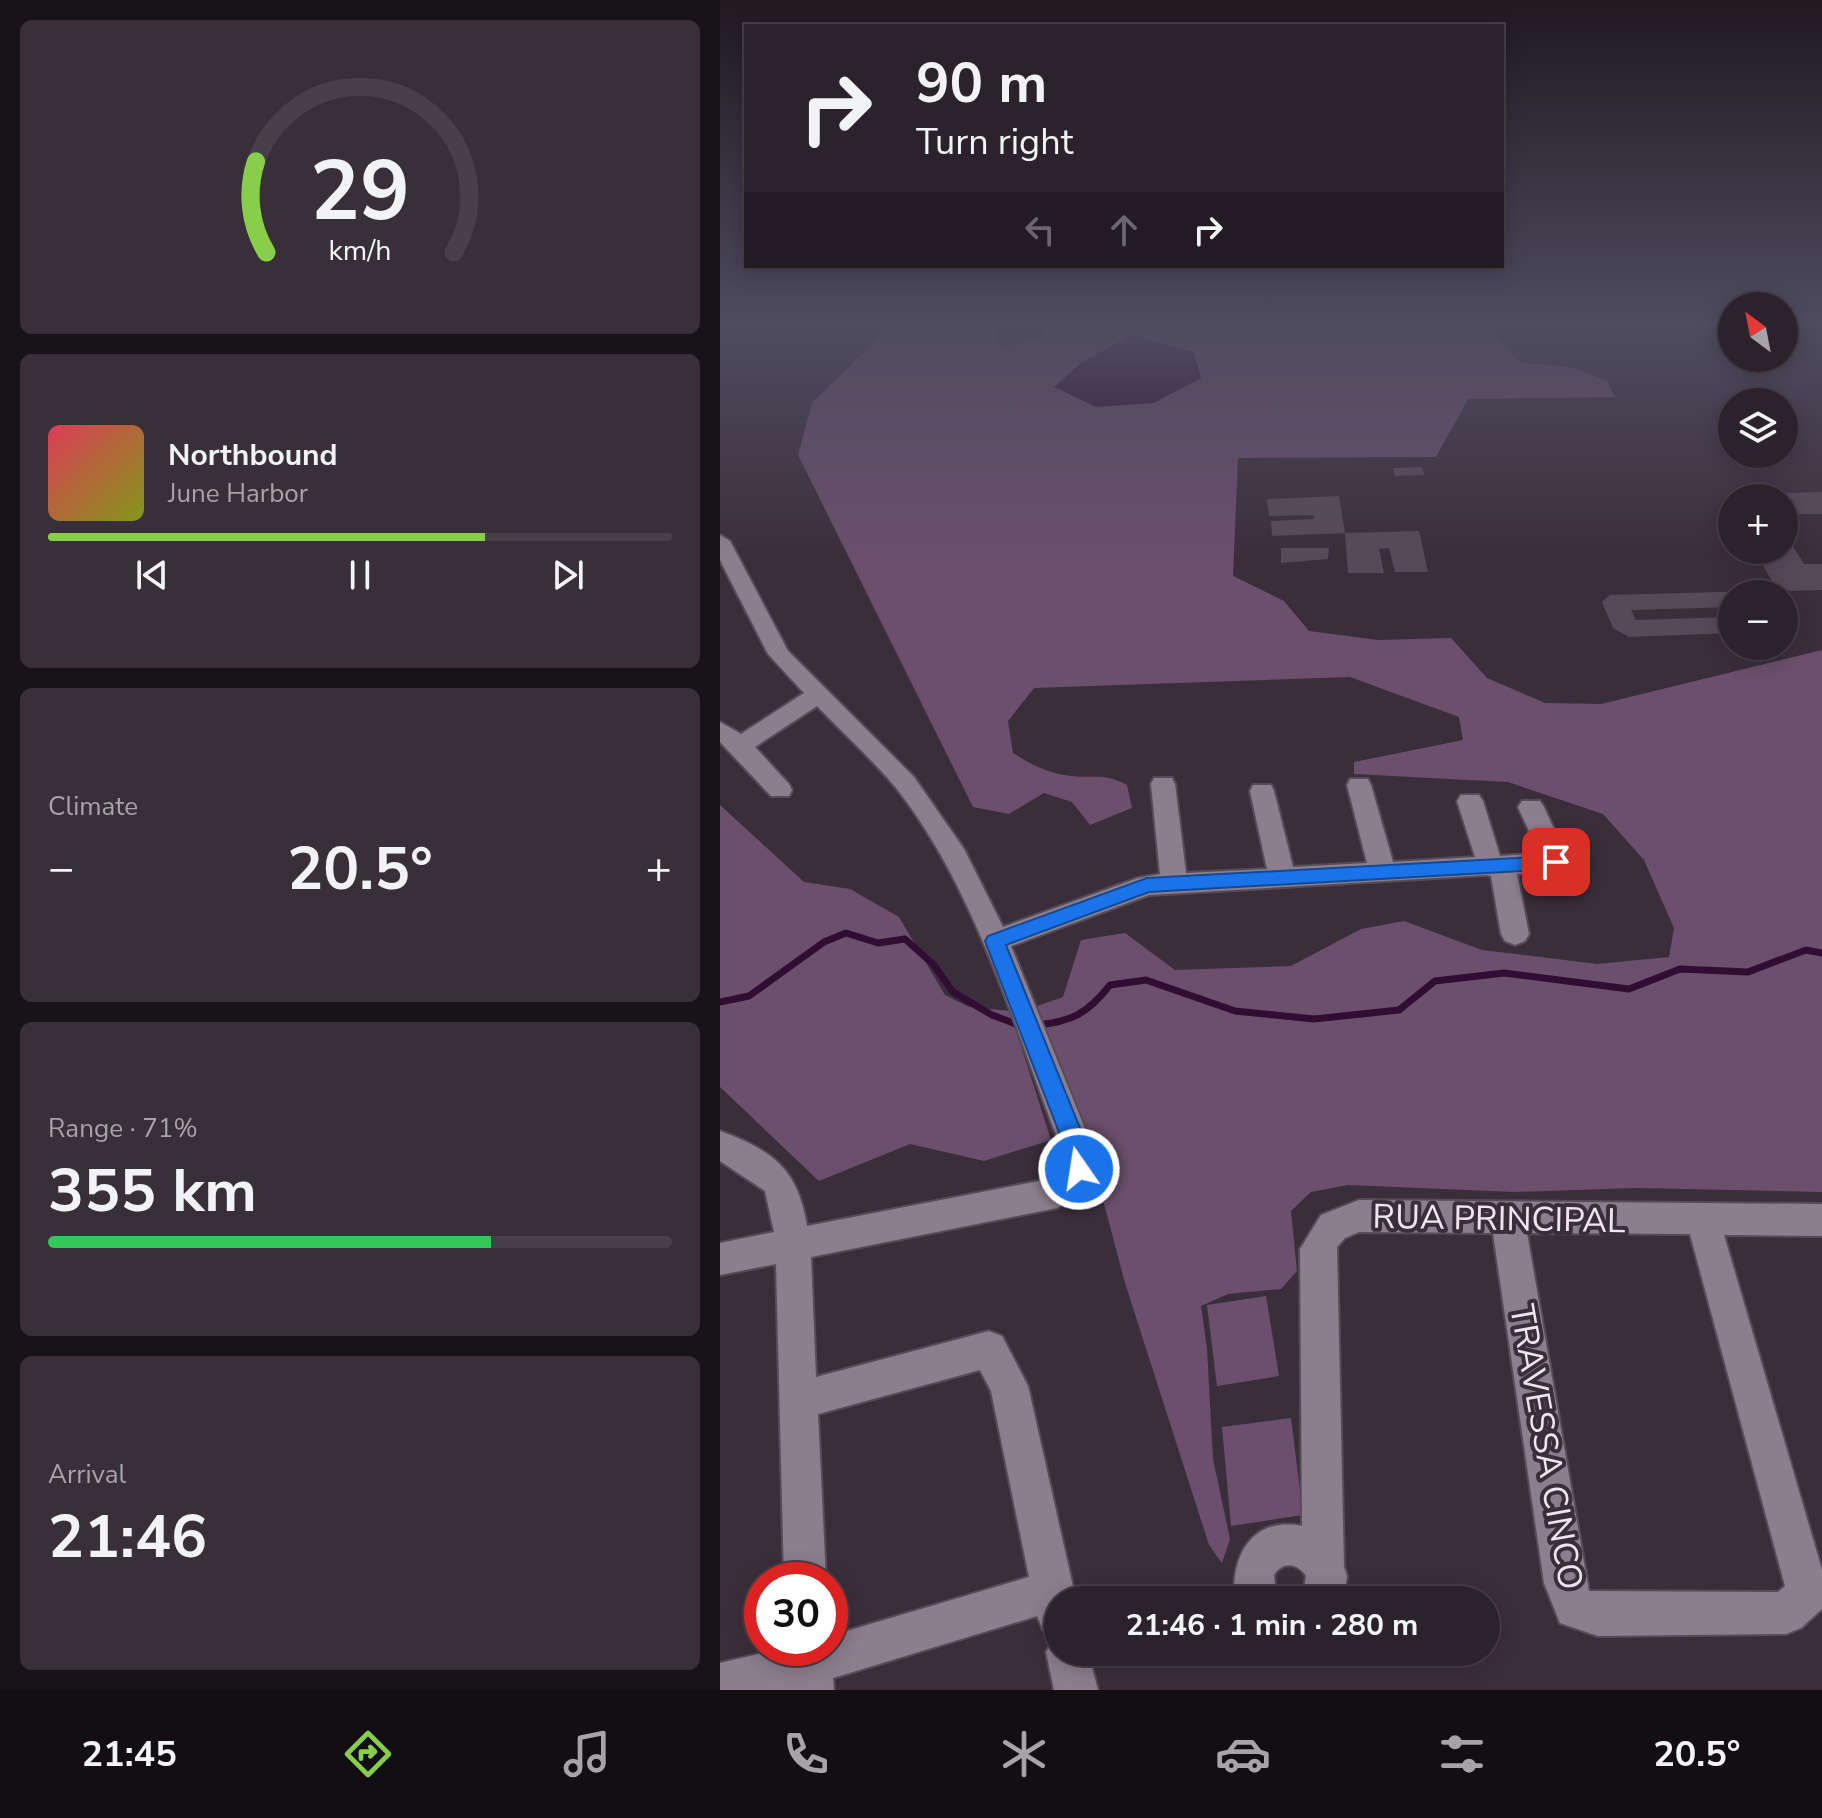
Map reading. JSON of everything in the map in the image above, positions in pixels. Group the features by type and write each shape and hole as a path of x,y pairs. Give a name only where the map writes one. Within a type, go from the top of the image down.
{"street":[{"path":"720,541 779,654 905,783 934,822 972,889 995,941 1079,1153 1075,1180 1057,1193 720,1259"},
{"path":"740,746 819,694"},
{"path":"720,730 740,746 780,790"},
{"path":"1163,784 1174,882"},
{"path":"1359,785 1382,869"},
{"path":"1262,791 1282,876"},
{"path":"1470,801 1497,867 1515,934"},
{"path":"995,941 1147,885 1382,869 1497,867 1556,862 1531,807"},
{"path":"720,1145 769,1170 782,1184 793,1245 804,1562"},
{"name":"RUA PRINCIPAL","path":"1323,1583 1317,1249 1326,1230 1341,1220 1359,1216 1822,1220"},
{"name":"TRAVESSA CINCO","path":"1508,1219 1565,1583 1575,1608 1598,1615 1786,1613 1808,1594 1703,1221"},
{"path":"797,1401 989,1349 1009,1386 1051,1586"},
{"path":"1256,1586 1255,1569 1271,1547 1283,1543 1307,1547 1323,1583"},
{"path":"720,1685 809,1667 1044,1606"},
{"path":"1070,1666 1076,1690"}],"shaded area":[{"path":"813,402 1466,402 1436,457 1238,458 1233,576 1284,601 1309,631 1378,640 1451,638 1487,678 1545,703 1601,704 1781,660 1798,660 1798,656 1822,650 1822,1192 1636,1188 1514,1192 1348,1185 1311,1192 1291,1211 1297,1271 1281,1289 1228,1294 1201,1306 1207,1349 1213,1459 1230,1539 1222,1563 1209,1545 1125,1283 1090,1151 1062,1069 1037,1025 1034,1007 1063,997 1081,940 1125,933 1175,970 1291,966 1361,929 1404,921 1482,950 1597,964 1669,957 1674,928 1644,860 1603,814 1508,782 1354,774 1354,762 1463,740 1459,717 1350,677 1034,688 1008,721 1013,753 1056,773 1119,781 1127,785 1132,808 1090,825 1072,802 1044,793 1009,814 973,807 798,455"},
{"path":"1085,402 1156,402 1154,403 1096,407"},
{"path":"720,805 804,882 850,889 899,917 945,995 969,1007 1010,1011 1051,1140 984,1161 910,1144 819,1181 720,1087"},
{"path":"1266,1296 1279,1376 1217,1386 1207,1305"},
{"path":"1291,1418 1303,1515 1231,1526 1222,1427"}],"building":[{"path":"1422,467 1425,475 1395,476 1393,468"},
{"path":"1822,492 1822,514 1798,514 1798,493"},
{"path":"1339,496 1345,533 1272,536 1271,521 1314,519 1313,515 1269,516 1267,499"},
{"path":"1419,531 1428,572 1395,572 1389,548 1379,549 1384,573 1348,573 1345,533"},
{"path":"1281,548 1329,548 1328,559 1281,563"},
{"path":"1798,554 1804,564 1822,564 1822,590 1798,591 1798,580 1771,580 1762,564 1798,564"},
{"path":"1718,592 1718,607 1631,610 1636,620 1718,617 1718,634 1629,637 1613,628 1602,602 1610,595"}],"waterway":[{"path":"720,1002 749,996 824,942 846,933 878,943 905,939 934,965 953,992 992,1015 1021,1026"},
{"path":"1036,1025 1078,1014 1094,1003 1110,985 1146,980 1235,1011 1314,1019 1399,1010 1435,981 1504,973 1629,989 1680,969 1748,972 1806,950 1822,953"}],"route":[{"path":"1079,1169 1079,1153 995,941 1147,885 1382,869 1510,867 1556,862"}]}
